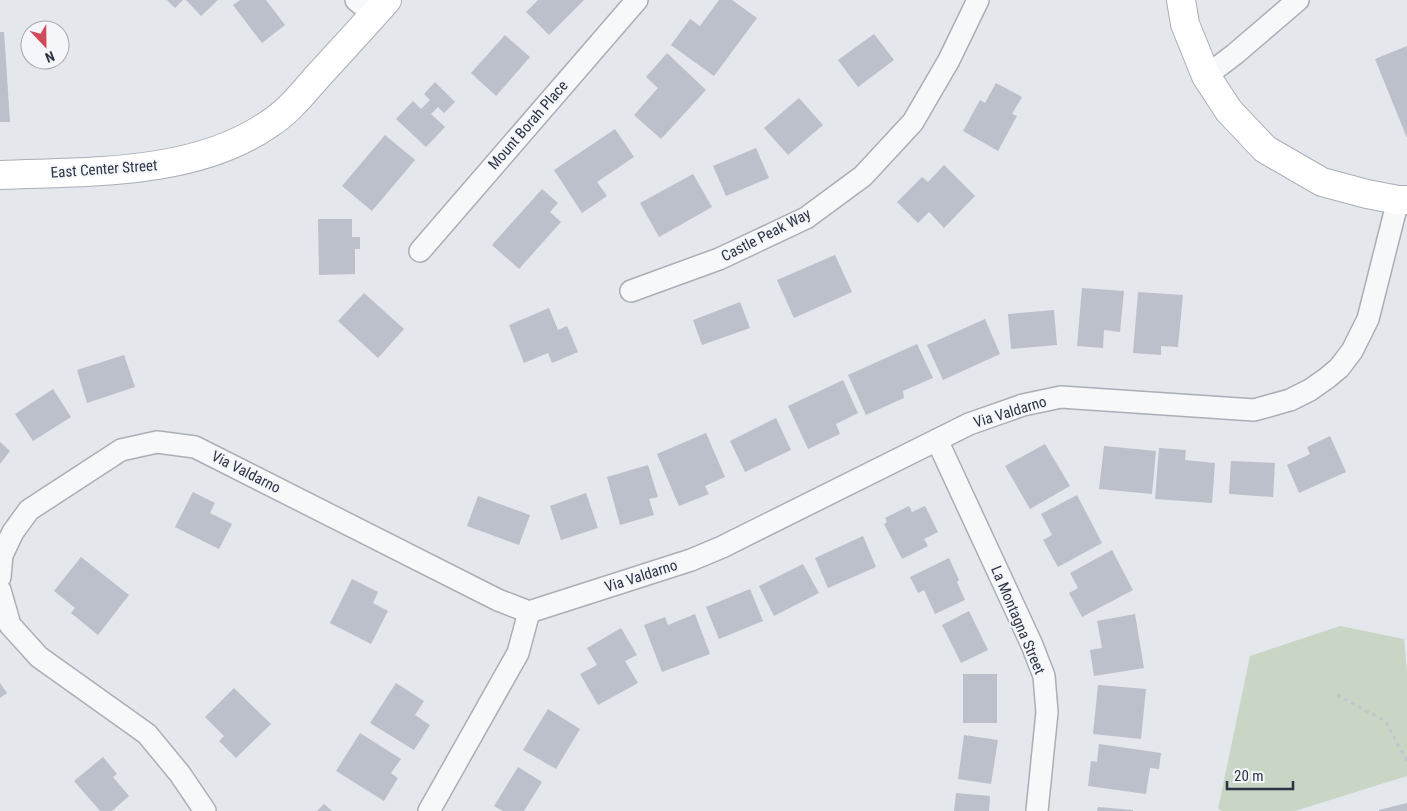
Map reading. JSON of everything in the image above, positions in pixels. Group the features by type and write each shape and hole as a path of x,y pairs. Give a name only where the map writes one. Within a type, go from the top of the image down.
{"street":[{"name":"Mount Borah Place","path":"420,250 637,0"},
{"name":"Castle Peak Way","path":"631,291 719,259 806,218 863,176 913,122 949,60 978,0"},
{"path":"1181,0 1185,24 1206,76 1229,111 1265,149 1322,182 1366,194 1402,200"},
{"path":"1206,76 1235,54 1298,0"},
{"name":"East Center Street","path":"0,176 147,168 188,159 238,143 270,124 295,101 372,5"},
{"name":"Via Valdarno","path":"0,576 2,555 13,532 29,510 121,450 157,442 195,447 498,600 529,612 691,560 722,547 976,421 1023,405 1061,397 1254,410 1290,400 1310,390 1333,373 1352,351 1368,319 1402,200"},
{"name":"La Montagna Street","path":"937,440 1032,645 1044,676 1047,712 1036,811"},
{"path":"0,590 10,625 39,656 147,734 180,774 204,811"},
{"path":"429,811 518,653 529,612"}],"path":[{"path":"1337,695 1385,721 1407,761"}],"green space":[{"path":"1340,626 1404,639 1407,673 1407,776 1295,811 1222,811 1218,809 1250,656"}],"building":[{"path":"167,0 183,0 175,8"},
{"path":"186,0 218,0 201,16"},
{"path":"240,0 266,0 285,25 262,43 233,5"},
{"path":"538,0 584,0 549,35 526,12"},
{"path":"719,0 732,0 757,18 714,76 671,45 690,19 700,26"},
{"path":"0,32 4,32 10,122 0,122"},
{"path":"874,34 894,60 858,87 838,60"},
{"path":"505,35 530,57 496,96 471,73"},
{"path":"1407,46 1407,138 1375,59"},
{"path":"667,53 706,90 661,139 634,115 658,88 646,77"},
{"path":"435,82 455,102 444,113 438,107 431,114 445,127 426,147 396,119 413,101 421,109 430,100 424,94"},
{"path":"996,83 1022,97 1012,114 1017,116 998,151 963,131 980,100 985,103"},
{"path":"799,98 823,125 788,155 764,128"},
{"path":"615,129 634,157 597,182 607,196 582,213 554,170"},
{"path":"385,135 415,160 372,211 342,186"},
{"path":"756,148 769,178 726,196 713,166"},
{"path":"944,165 975,196 944,228 929,212 918,223 897,202 922,177 928,182"},
{"path":"693,174 712,207 659,237 640,203"},
{"path":"542,189 558,203 550,212 561,222 519,269 492,245"},
{"path":"318,219 352,219 352,237 360,237 360,249 355,249 355,274 319,275"},
{"path":"835,255 852,292 794,318 777,280"},
{"path":"1082,288 1124,291 1120,332 1104,330 1103,348 1077,346"},
{"path":"1138,292 1183,295 1178,347 1161,346 1161,355 1133,353"},
{"path":"364,293 404,329 378,358 338,321"},
{"path":"740,302 750,328 702,345 693,320"},
{"path":"549,308 558,330 567,326 578,352 552,363 548,353 524,363 509,325"},
{"path":"1054,310 1057,345 1011,349 1008,314"},
{"path":"985,319 1000,354 943,380 927,345"},
{"path":"917,344 933,378 903,391 904,398 866,415 848,375"},
{"path":"124,355 135,387 87,403 77,370"},
{"path":"843,380 858,413 836,424 840,434 808,449 788,406"},
{"path":"53,389 71,417 33,441 15,414"},
{"path":"776,418 791,450 745,472 730,441"},
{"path":"706,433 725,477 705,486 709,494 679,506 657,454"},
{"path":"1330,436 1346,472 1299,493 1287,465 1310,454 1307,447"},
{"path":"0,442 10,451 0,464"},
{"path":"1045,444 1070,486 1030,509 1005,466"},
{"path":"1104,446 1156,451 1152,494 1099,489"},
{"path":"1159,448 1186,450 1185,460 1215,463 1212,503 1155,499"},
{"path":"1231,461 1275,463 1273,497 1229,494"},
{"path":"648,465 658,497 649,499 654,515 620,525 607,477"},
{"path":"193,492 215,503 210,513 232,524 219,549 175,527"},
{"path":"586,493 598,528 561,540 550,506"},
{"path":"1077,495 1102,543 1058,567 1043,540 1052,535 1041,514"},
{"path":"478,496 530,515 519,545 467,526"},
{"path":"909,506 912,512 925,506 938,532 924,539 928,546 902,559 884,524 887,522 885,518"},
{"path":"863,536 876,567 828,588 815,558"},
{"path":"1112,550 1133,590 1082,617 1069,593 1078,588 1070,573"},
{"path":"81,557 129,595 98,635 71,613 75,608 54,591"},
{"path":"949,558 959,580 957,582 965,600 935,614 924,590 918,593 910,577"},
{"path":"803,564 819,593 774,616 759,586"},
{"path":"352,579 378,592 373,603 388,611 371,644 330,623"},
{"path":"750,589 763,621 719,639 706,607"},
{"path":"969,611 988,650 961,663 942,625"},
{"path":"695,614 710,654 662,672 644,625 665,617 668,625"},
{"path":"1135,614 1144,668 1094,676 1090,650 1102,648 1097,621"},
{"path":"621,628 637,655 625,661 638,683 598,705 580,674 597,665 587,648"},
{"path":"963,674 997,674 997,723 963,723"},
{"path":"0,683 7,693 0,698"},
{"path":"396,683 424,701 415,715 430,725 414,750 370,723"},
{"path":"1098,685 1146,689 1141,739 1093,734"},
{"path":"234,688 271,724 236,758 219,741 224,736 205,717"},
{"path":"548,709 580,729 556,769 523,750"},
{"path":"360,733 401,759 391,773 398,778 384,801 336,771"},
{"path":"964,735 998,740 991,784 958,779"},
{"path":"1099,744 1161,753 1159,769 1150,768 1146,794 1088,786 1091,761 1097,762"},
{"path":"103,757 117,774 113,777 129,796 112,811 100,811 74,781"},
{"path":"518,767 542,782 524,811 503,811 494,806"},
{"path":"956,793 990,796 989,811 954,811"},
{"path":"1407,803 1407,811 1379,811 1379,810"},
{"path":"324,804 332,811 317,811"},
{"path":"1098,807 1133,810 1133,811 1097,811"}]}
